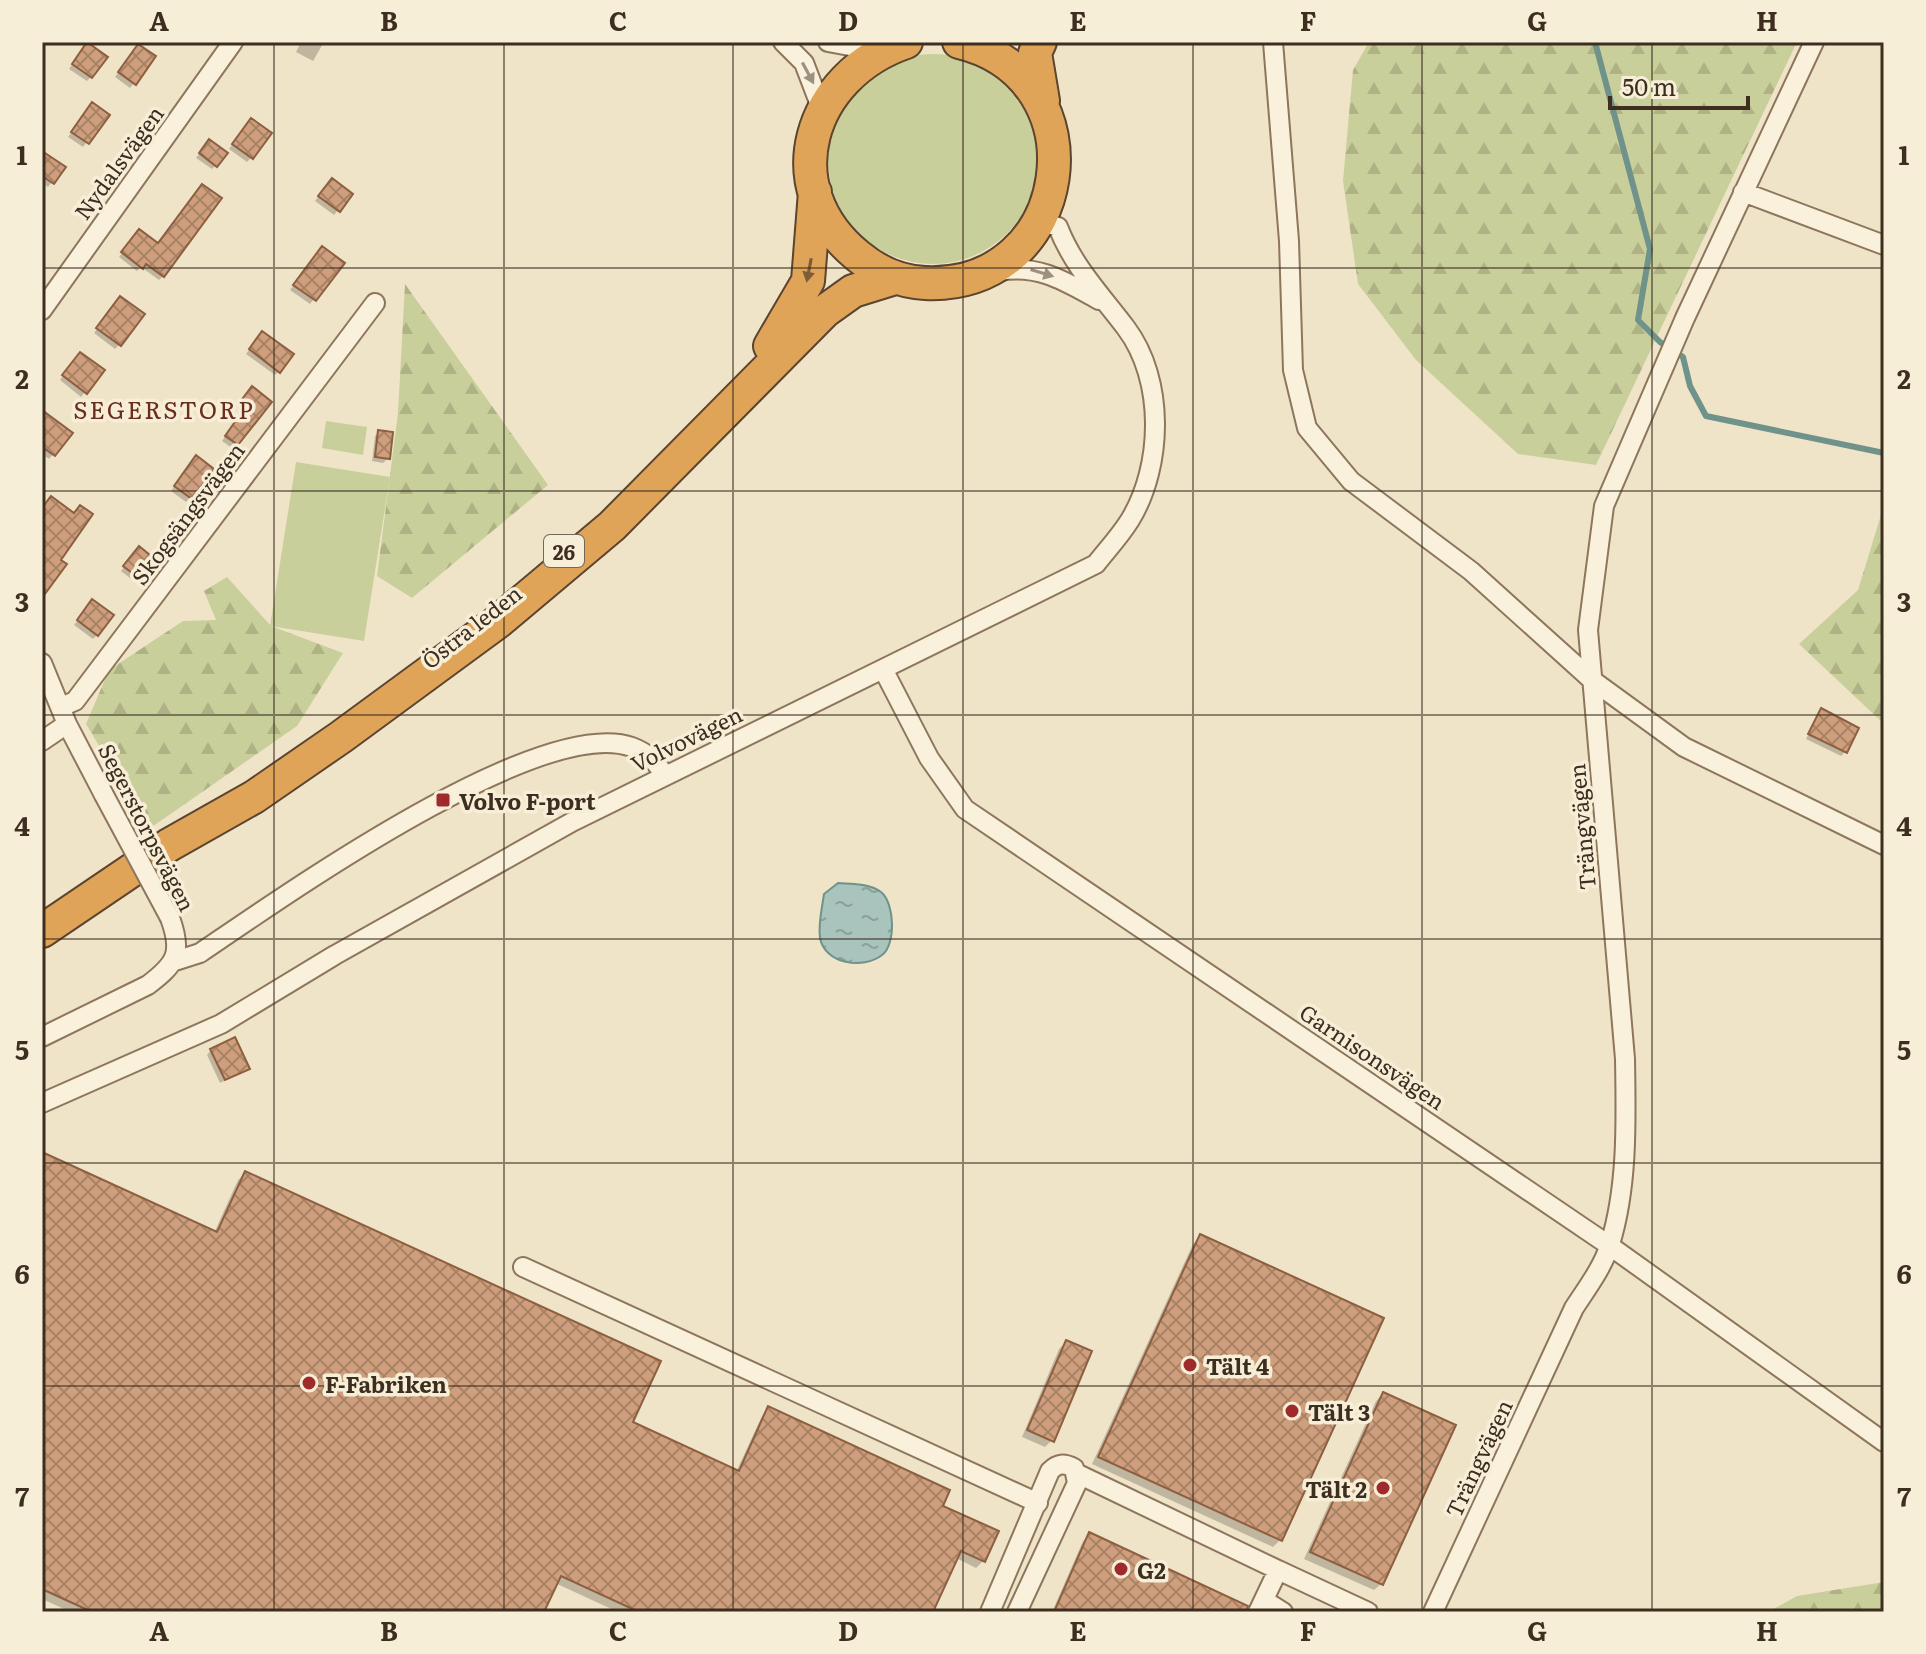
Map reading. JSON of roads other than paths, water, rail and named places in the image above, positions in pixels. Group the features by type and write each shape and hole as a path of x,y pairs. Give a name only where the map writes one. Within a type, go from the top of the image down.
{"highway":[{"name":"26","path":"905,42 880,51 856,66 836,86 822,110 813,137 811,164 815,192 826,221 844,245 867,264 895,278 923,283 951,282 978,275 1013,253 1040,221 1051,195 1056,167 1054,139 1045,112 1035,53 1040,42"},
{"name":"26","path":"962,42 988,52 1012,68 1031,88 1045,112"},
{"name":"Östra leden","path":"202,826 246,789 482,619 560,555 722,401 784,328 808,281 815,192"},
{"name":"Östra leden","path":"42,931 202,826 254,797 499,621 612,526 825,311 853,291 895,278"}],"street":[{"name":"Nydalsvägen","path":"42,310 233,42"},
{"path":"783,42 804,63 822,110"},
{"path":"828,42 855,47 905,42"},
{"path":"1273,42 1289,241 1293,370 1307,428 1351,481 1471,571 1592,680 1684,747 1884,845"},
{"name":"Trängvägen","path":"1433,1612 1574,1308 1610,1246 1626,1129 1625,1059 1588,630 1604,506 1685,318 1814,42"},
{"path":"1743,192 1884,245"},
{"path":"1040,221 1058,227 1101,301"},
{"path":"978,275 1020,267 1042,271 1101,301"},
{"name":"Volvovägen","path":"42,1103 221,1024 335,955 664,774 1096,564 1130,520 1149,476 1155,411 1147,364 1126,329 1101,301"},
{"name":"Skogsängsvägen","path":"42,741 375,303"},
{"name":"Segerstorpsvägen","path":"42,663 64,716 170,918 177,938 175,961"},
{"name":"Garnisonsvägen","path":"883,669 929,758 965,809 1610,1246 1884,1442"},
{"path":"42,1037 148,985 175,961 200,953 385,832 474,782 515,766 593,746 630,746 652,757 664,774"},
{"path":"523,1267 1038,1503"},
{"path":"990,1612 1050,1471 1056,1465 1074,1468 1078,1474 1368,1612"},
{"path":"1017,1612 1073,1493 1078,1474"},
{"path":"1278,1570 1261,1606 1283,1612"}],"water":[{"path":"838,883 871,887 886,897 892,934 887,950 874,960 846,962 829,954 823,947 820,927 824,894"}],"waterway":[{"path":"1595,42 1650,249 1638,320 1660,342 1683,357 1690,386 1706,416 1884,453"}],"place":[{"name":"Volvo F-port","path":"443,800"},
{"name":"Tält 4","path":"1190,1365"},
{"name":"F-Fabriken","path":"309,1383"},
{"name":"Tält 3","path":"1292,1411"},
{"name":"Tält 2","path":"1383,1488"},
{"name":"G2","path":"1121,1569"}],"district":[{"name":"SEGERSTORP","path":"164,408"}]}
